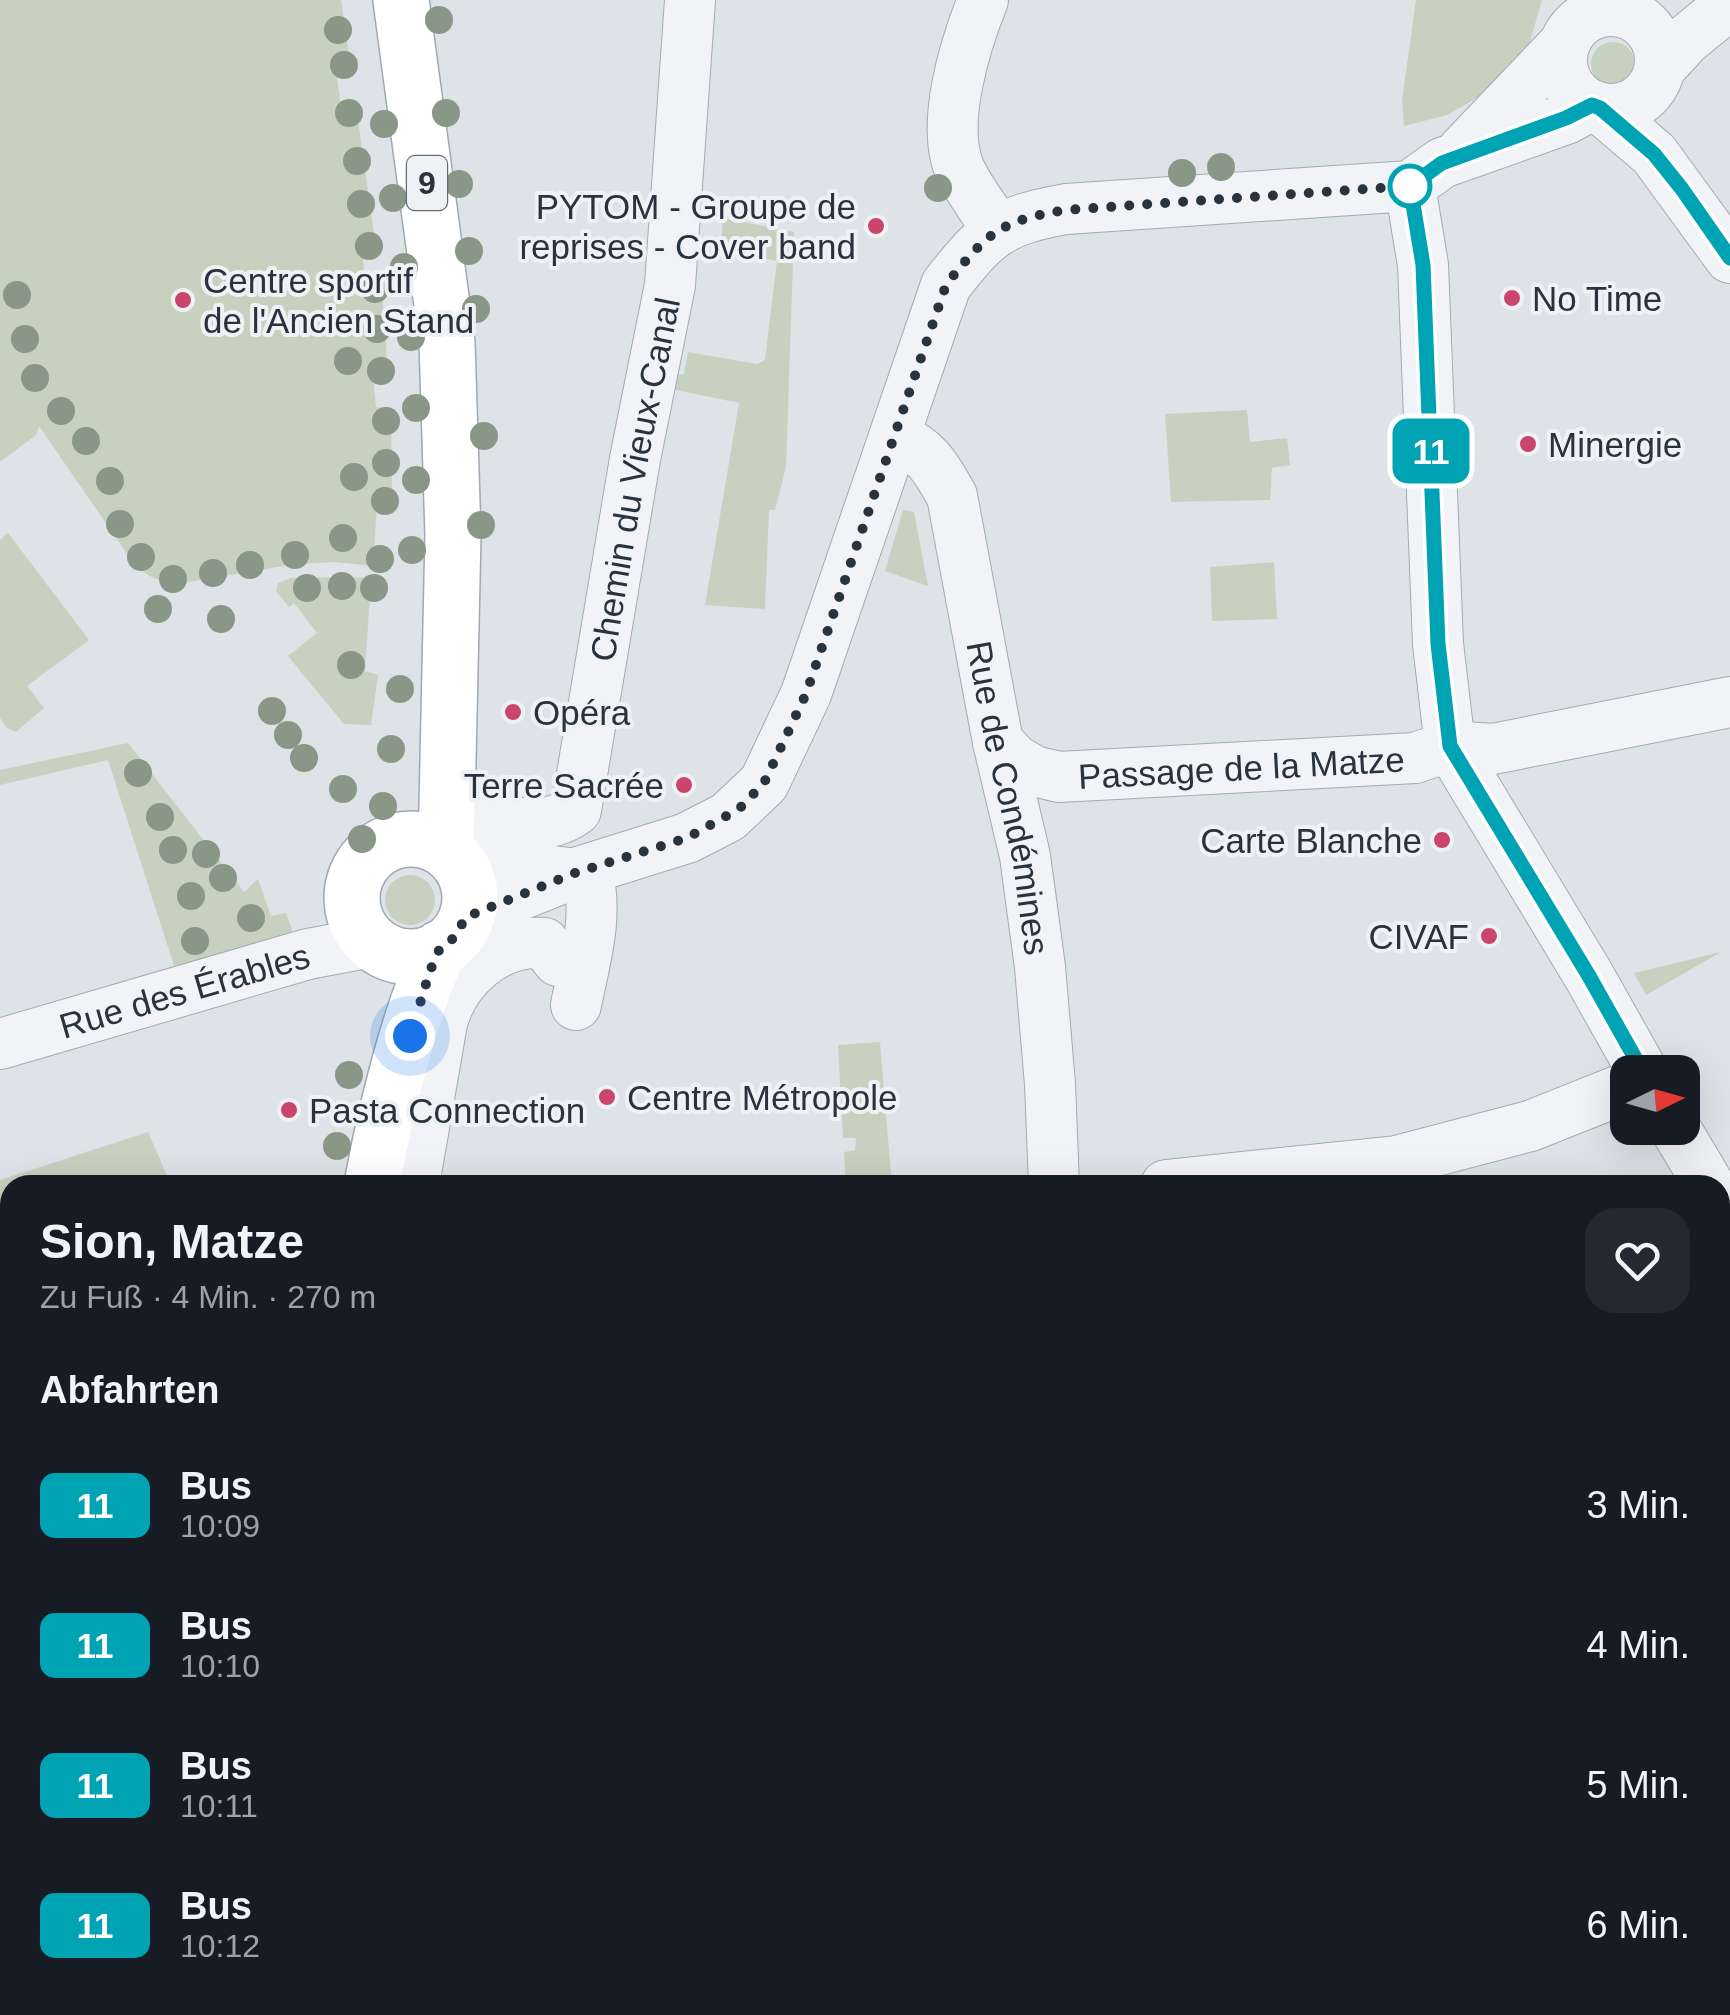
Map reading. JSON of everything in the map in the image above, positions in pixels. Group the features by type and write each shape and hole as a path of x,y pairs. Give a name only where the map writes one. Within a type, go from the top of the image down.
{"main road":[{"name":"9","path":"401,0 446,342 452,535 446,850"},
{"name":"9","path":"390,843 411,776 452,535"},
{"path":"377,1161 420,1002 468,909 467,882 459,864 446,850 418,839 390,843 370,855 357,874 352,898 358,923 374,944 390,953 411,957 453,933"},
{"path":"374,944 383,1007 377,1161"}],"street":[{"name":"Chemin du Vieux-Canal","path":"446,850 484,819 544,825 562,821 576,810 635,459 670,285 690,0"},
{"path":"983,0 970,31 951,130 960,169 997,229"},
{"path":"1456,157 1565,27 1589,16 1680,0"},
{"path":"453,933 568,874 687,838 739,809 764,783 806,694 946,285 997,229 1019,218 1066,210 1410,186 1456,157 1596,106 1629,106 1651,88 1659,71 1686,40 1730,4"},
{"path":"1620,9 1655,37 1660,52 1659,71 1680,144 1729,256"},
{"path":"1565,27 1564,73 1580,97 1654,154 1729,256"},
{"path":"1410,186 1423,265 1438,644 1450,746 1633,1055"},
{"name":"Rue de Condémines","path":"896,438 918,447 952,496 998,742 1024,856 1040,966 1053,1175"},
{"name":"Passage de la Matze","path":"998,742 1015,760 1059,777 1414,758 1450,746 1493,749 1730,702"},
{"path":"414,1175 446,1005 461,980 487,958 526,942 544,943 560,990 593,920 594,897 568,874 501,865 446,850"},
{"name":"Rue des Érables","path":"0,1044 308,954 374,944"},
{"path":"1262,1175 1397,1161 1530,1126 1610,1094"},
{"path":"1685,1145 1703,1175"}],"green space":[{"name":"Centre sportif de l'Ancien Stand","path":"0,0 341,0 351,68 336,71 341,107 356,106 376,248 362,250 365,279 381,279 388,373 373,375 376,407 391,408 392,503 377,504 373,566 335,562 295,564 182,583 181,576 173,574 171,582 159,580 132,561 39,426 36,435 0,462"},
{"path":"1416,0 1542,0 1521,73 1447,115 1404,126 1402,100"},
{"path":"1613,42 1628,49 1635,64 1628,79 1613,86 1598,79 1591,64 1598,49"},
{"path":"723,218 794,232 786,467 775,510 769,510 765,609 705,605 739,403 662,387 663,378 684,374 688,352 757,364 765,360 777,261 721,250"},
{"path":"1247,410 1250,442 1287,438 1290,465 1272,468 1270,500 1171,502 1165,414"},
{"path":"903,510 914,512 928,586 885,571"},
{"path":"8,533 89,640 27,686 44,708 16,732 0,718 0,540"},
{"path":"1274,562 1277,619 1212,621 1210,567"},
{"path":"291,578 386,579 385,596 370,596 365,671 378,675 371,725 344,724 288,656 317,633 294,603 289,607 276,591 278,583"},
{"path":"128,743 244,892 258,879 271,916 286,913 292,929 289,939 175,969 108,760 0,785 0,770"},
{"path":"410,875 427,883 435,900 427,917 410,925 393,917 385,900 393,883"},
{"path":"1721,952 1646,995 1634,973"},
{"path":"880,1042 891,1175 845,1175 844,1152 855,1150 856,1138 843,1138 838,1045"},
{"path":"148,1132 167,1175 15,1175"}],"bus line":[{"name":"11","path":"1633,1055 1450,746 1438,644 1423,265 1410,186 1442,163 1592,105 1654,154 1730,258"}],"place":[{"name":"PYTOM - Groupe de reprises - Cover band","path":"876,226"},
{"name":"No Time","path":"1512,298"},
{"name":"Centre sportif de l'Ancien Stand","path":"183,300"},
{"name":"Minergie","path":"1528,444"},
{"name":"Opéra","path":"513,712"},
{"name":"Terre Sacrée","path":"684,785"},
{"name":"Carte Blanche","path":"1442,840"},
{"name":"CIVAF","path":"1489,936"},
{"name":"Centre Métropole","path":"607,1097"},
{"name":"Pasta Connection","path":"289,1110"}],"route":[{"path":"410,1036 440,948 454,938 466,917 575,873 687,838 728,817 764,783 806,694 946,285 997,229 1019,218 1066,210 1410,186"}]}
